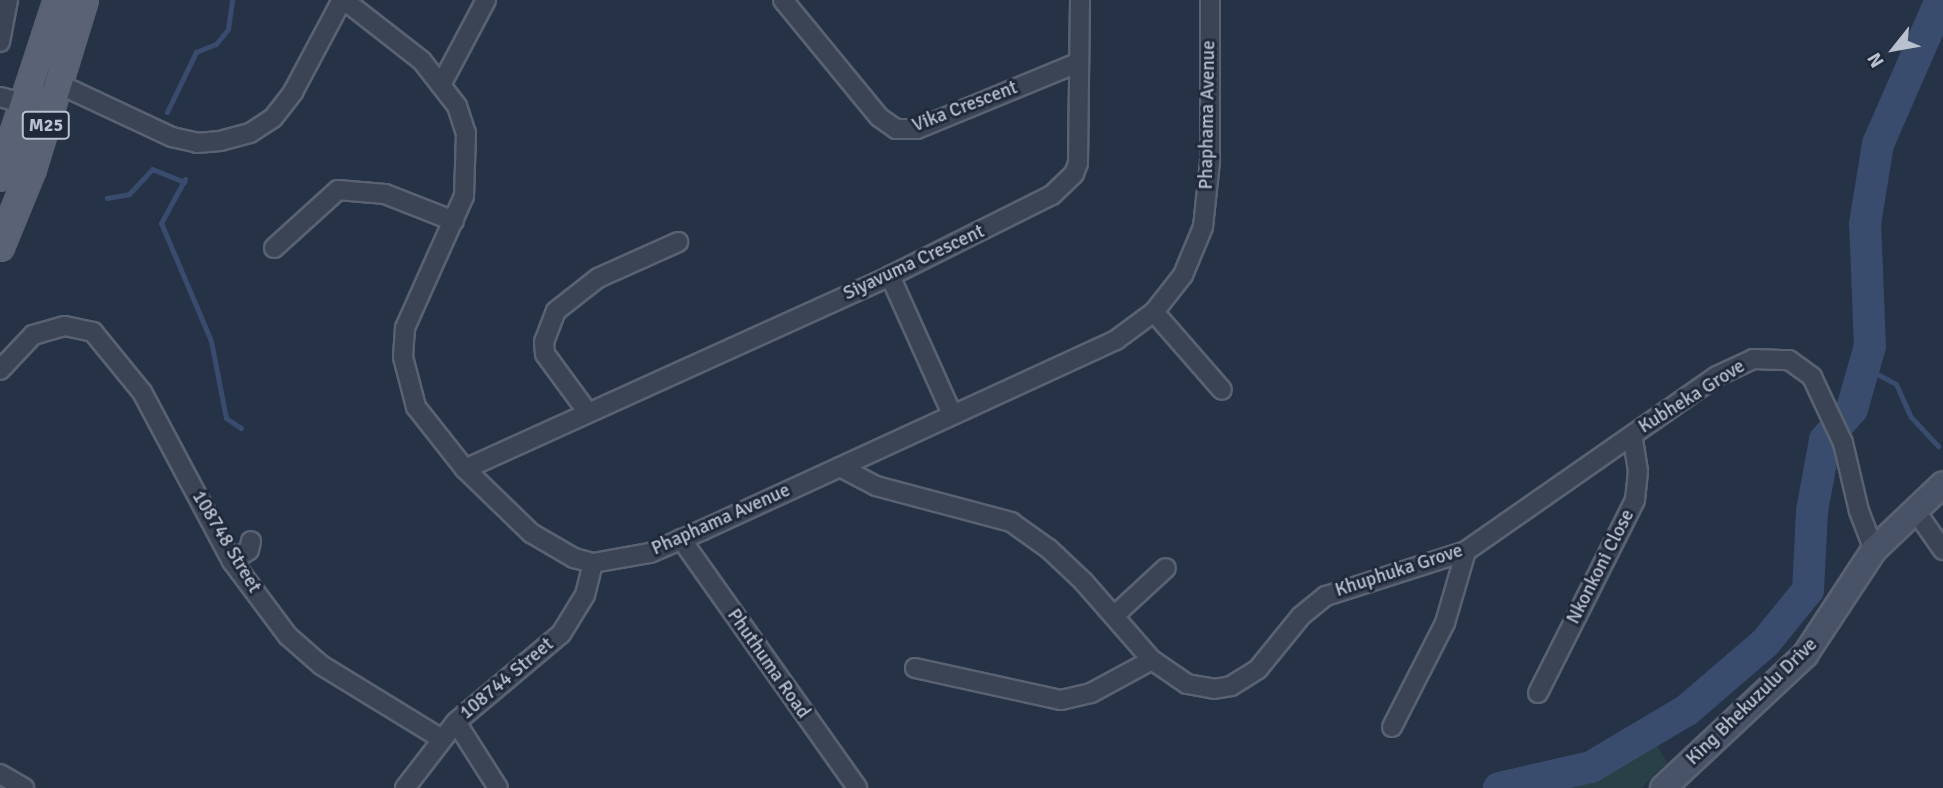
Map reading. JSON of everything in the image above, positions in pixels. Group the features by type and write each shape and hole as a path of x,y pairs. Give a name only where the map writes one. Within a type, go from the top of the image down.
{"main road":[{"name":"M25","path":"0,177 27,104 48,79 58,0"},
{"name":"M25","path":"0,247 48,79 84,0"}],"street":[{"path":"0,42 8,0"},
{"name":"Phaphama Avenue","path":"48,79 172,136 197,143 250,133 273,118 293,92 343,0 422,61 442,83 466,133 468,170 454,221 419,288 405,328 403,357 416,407 465,469 531,533 573,558 593,563 632,558 841,467 1116,340 1154,312 1183,275 1203,227 1210,162 1210,0"},
{"path":"442,83 486,0"},
{"name":"Vika Crescent","path":"783,0 879,117 907,131 1077,63"},
{"name":"Siyavuma Crescent","path":"465,469 586,410 890,276 1039,203 1074,174 1079,146 1077,63 1080,0"},
{"path":"0,97 27,104"},
{"path":"274,247 338,190 385,194 454,221"},
{"path":"586,410 545,354 544,342 556,311 598,278 678,242"},
{"path":"890,276 952,414"},
{"path":"1154,312 1222,390"},
{"name":"108748 Street","path":"0,370 27,340 47,330 83,327 107,343 142,393 232,561 301,649 440,738"},
{"name":"Kubheka Grove","path":"1632,435 1717,376 1765,357 1801,366 1812,377 1830,410 1843,443 1859,511 1874,550"},
{"name":"Khuphuka Grove","path":"841,467 876,486 1011,522 1049,549 1115,615 1152,660 1187,684 1214,689 1231,686 1258,669 1301,616 1326,596 1465,551 1632,435"},
{"name":"Nkonkoni Close","path":"1538,693 1635,500 1638,471 1632,435"},
{"name":"King Bhekuzulu Drive","path":"1663,788 1805,655 1874,550 1943,484"},
{"path":"1915,510 1943,550"},
{"name":"Phuthuma Road","path":"681,538 857,788"},
{"path":"232,561 249,550 251,541"},
{"path":"1392,727 1445,623 1465,551"},
{"name":"108744 Street","path":"405,788 440,738 456,722 561,634 585,595 593,563"},
{"path":"1115,615 1166,568"},
{"path":"915,668 1062,700 1091,694 1152,660"},
{"path":"456,722 498,788"},
{"path":"0,774 24,788"}],"green space":[{"path":"1653,738 1667,763 1641,788 1564,788 1582,784"}],"waterway":[{"path":"167,112 196,52 216,44 228,29 232,0"},
{"path":"1499,788 1591,767 1687,710 1765,643 1808,590 1812,511 1825,440 1852,409 1870,346 1865,224 1878,144 1941,0"},
{"path":"107,198 129,194 152,169 184,182"},
{"path":"185,179 161,223 211,341 226,418 241,428"},
{"path":"1864,367 1896,384 1911,417 1938,446"},
{"path":"1562,775 1565,788"}]}
